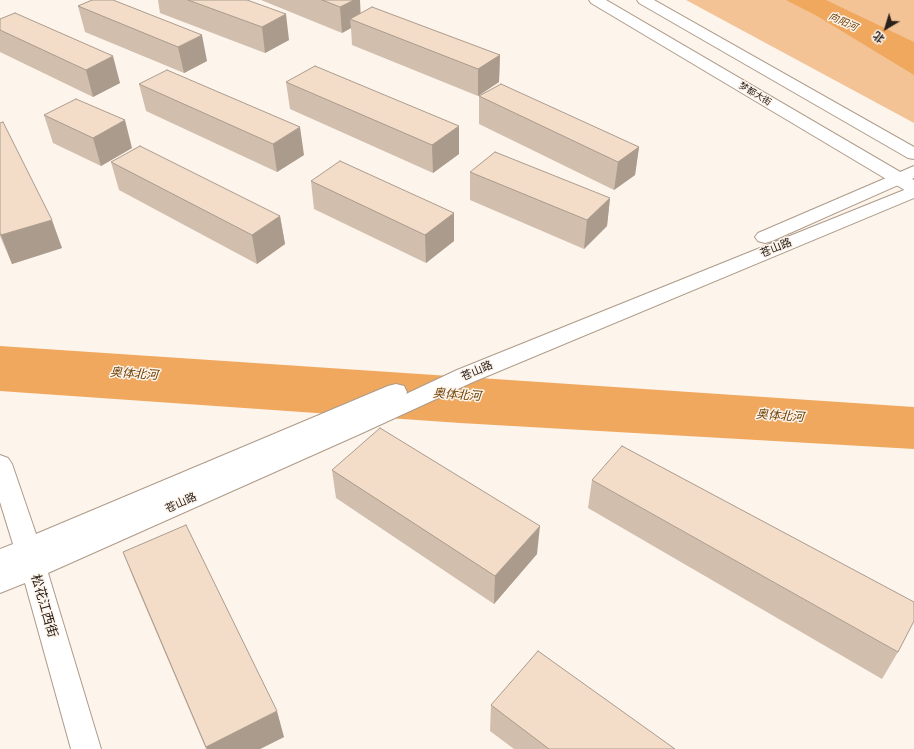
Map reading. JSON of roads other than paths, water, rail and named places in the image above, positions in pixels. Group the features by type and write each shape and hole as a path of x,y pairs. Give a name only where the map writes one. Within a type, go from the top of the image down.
{"street":[{"name":"梦都大街","path":"596,0 906,174 914,188"},
{"path":"644,0 914,154"},
{"name":"苍山路","path":"342,423 443,373 749,244 906,174"},
{"name":"苍山路","path":"0,582 30,559 342,423 465,376 914,191"},
{"name":"松花江西街","path":"0,464 30,559 86,749"},
{"name":"苍山路","path":"0,561 30,559"}],"water":[{"name":"向阳河","path":"786,0 826,0 914,42 914,75 817,16"},
{"name":"奥体北河","path":"0,346 914,407 914,449 460,423 0,391"}]}
